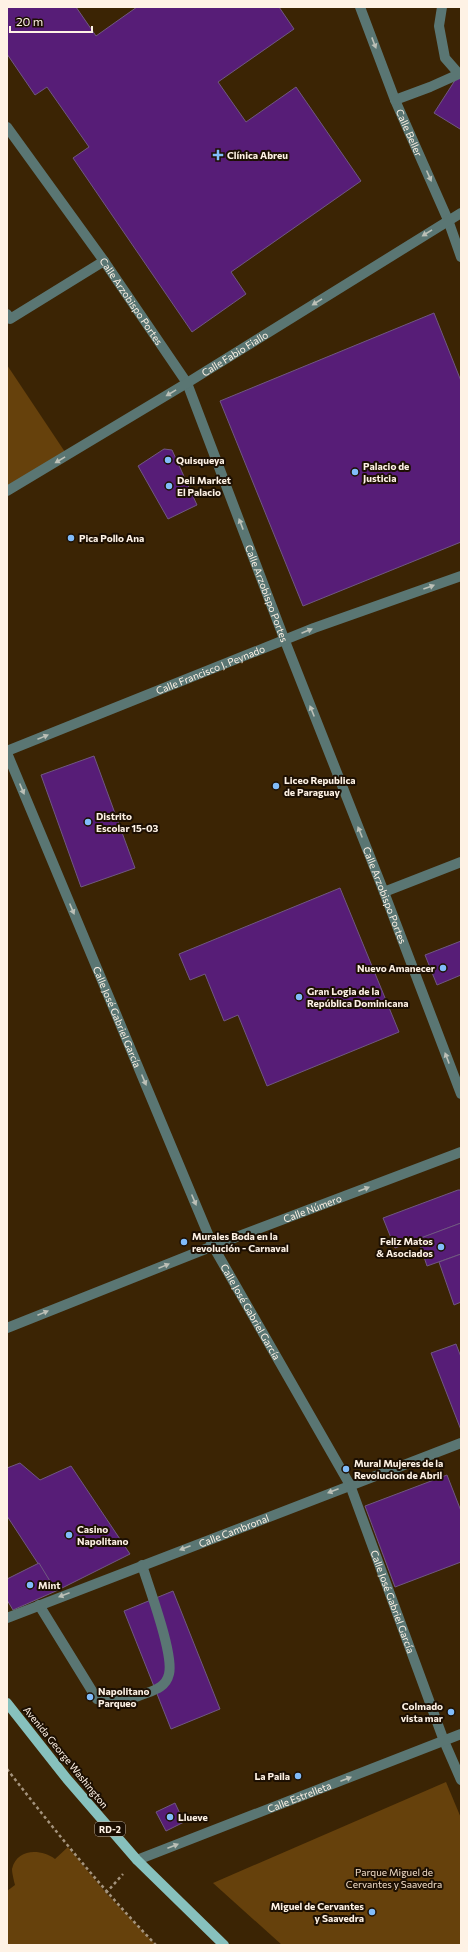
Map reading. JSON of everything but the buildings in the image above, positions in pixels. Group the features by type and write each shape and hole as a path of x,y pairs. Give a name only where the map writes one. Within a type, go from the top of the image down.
{"main road":[{"name":"Avenida George Washington","path":"7,1703 67,1779 136,1860 224,1945"}],"street":[{"name":"Calle Beller","path":"360,7 395,100 448,220 461,257"},
{"path":"395,100 430,88 459,74 445,58 439,26 442,7"},
{"name":"Calle Arzobispo Portes","path":"7,128 104,261 187,384 461,1094"},
{"name":"Calle Fabio Fiallo","path":"7,491 187,384 461,213"},
{"path":"7,314 10,319 104,261"},
{"name":"Calle Francisco J. Peynado","path":"7,752 314,628 461,576"},
{"name":"Calle José Gabriel García","path":"7,752 213,1246 350,1485 444,1741 461,1780"},
{"path":"384,892 461,862"},
{"name":"Calle Número","path":"7,1328 213,1246 461,1152"},
{"name":"Calle Cambronal","path":"7,1618 461,1443"},
{"path":"39,1605 97,1699 112,1703 134,1698 162,1687 169,1675 170,1657 142,1565"},
{"name":"Calle Estrelleta","path":"136,1860 461,1734"}],"path":[{"path":"7,1770 106,1893 156,1945"},
{"path":"106,1893 136,1860"}],"green space":[{"path":"7,365 65,452 7,487"},
{"name":"Parque Miguel de Cervantes y Saavedra","path":"446,1782 461,1818 461,1945 282,1945 213,1883"},
{"path":"68,1847 106,1893 156,1945 7,1945 7,1891 15,1885 12,1869 15,1862 19,1857 30,1852 43,1853 55,1859"}],"place":[{"name":"Clínica Abreu","path":"218,155"},
{"name":"Quisqueya","path":"168,460"},
{"name":"Palacio de Justicia","path":"355,472"},
{"name":"Deli Market El Palacio","path":"169,486"},
{"name":"Pica Pollo Ana","path":"71,538"},
{"name":"Liceo Republica de Paraguay","path":"276,786"},
{"name":"Distrito Escolar 15-03","path":"88,822"},
{"name":"Nuevo Amanecer","path":"443,968"},
{"name":"Gran Logia de la República Dominicana","path":"299,997"},
{"name":"Murales Boda en la revolución - Carnaval","path":"184,1242"},
{"name":"Feliz Matos & Asociados","path":"441,1247"},
{"name":"Mural Mujeres de la Revolucion de Abril","path":"346,1469"},
{"name":"Casino Napolitano","path":"69,1535"},
{"name":"Mint","path":"30,1585"},
{"name":"Napolitano Parqueo","path":"90,1697"},
{"name":"Colmado vista mar","path":"451,1712"},
{"name":"La Paila","path":"298,1776"},
{"name":"Llueve","path":"170,1817"},
{"name":"Miguel de Cervantes y Saavedra","path":"372,1912"}]}
